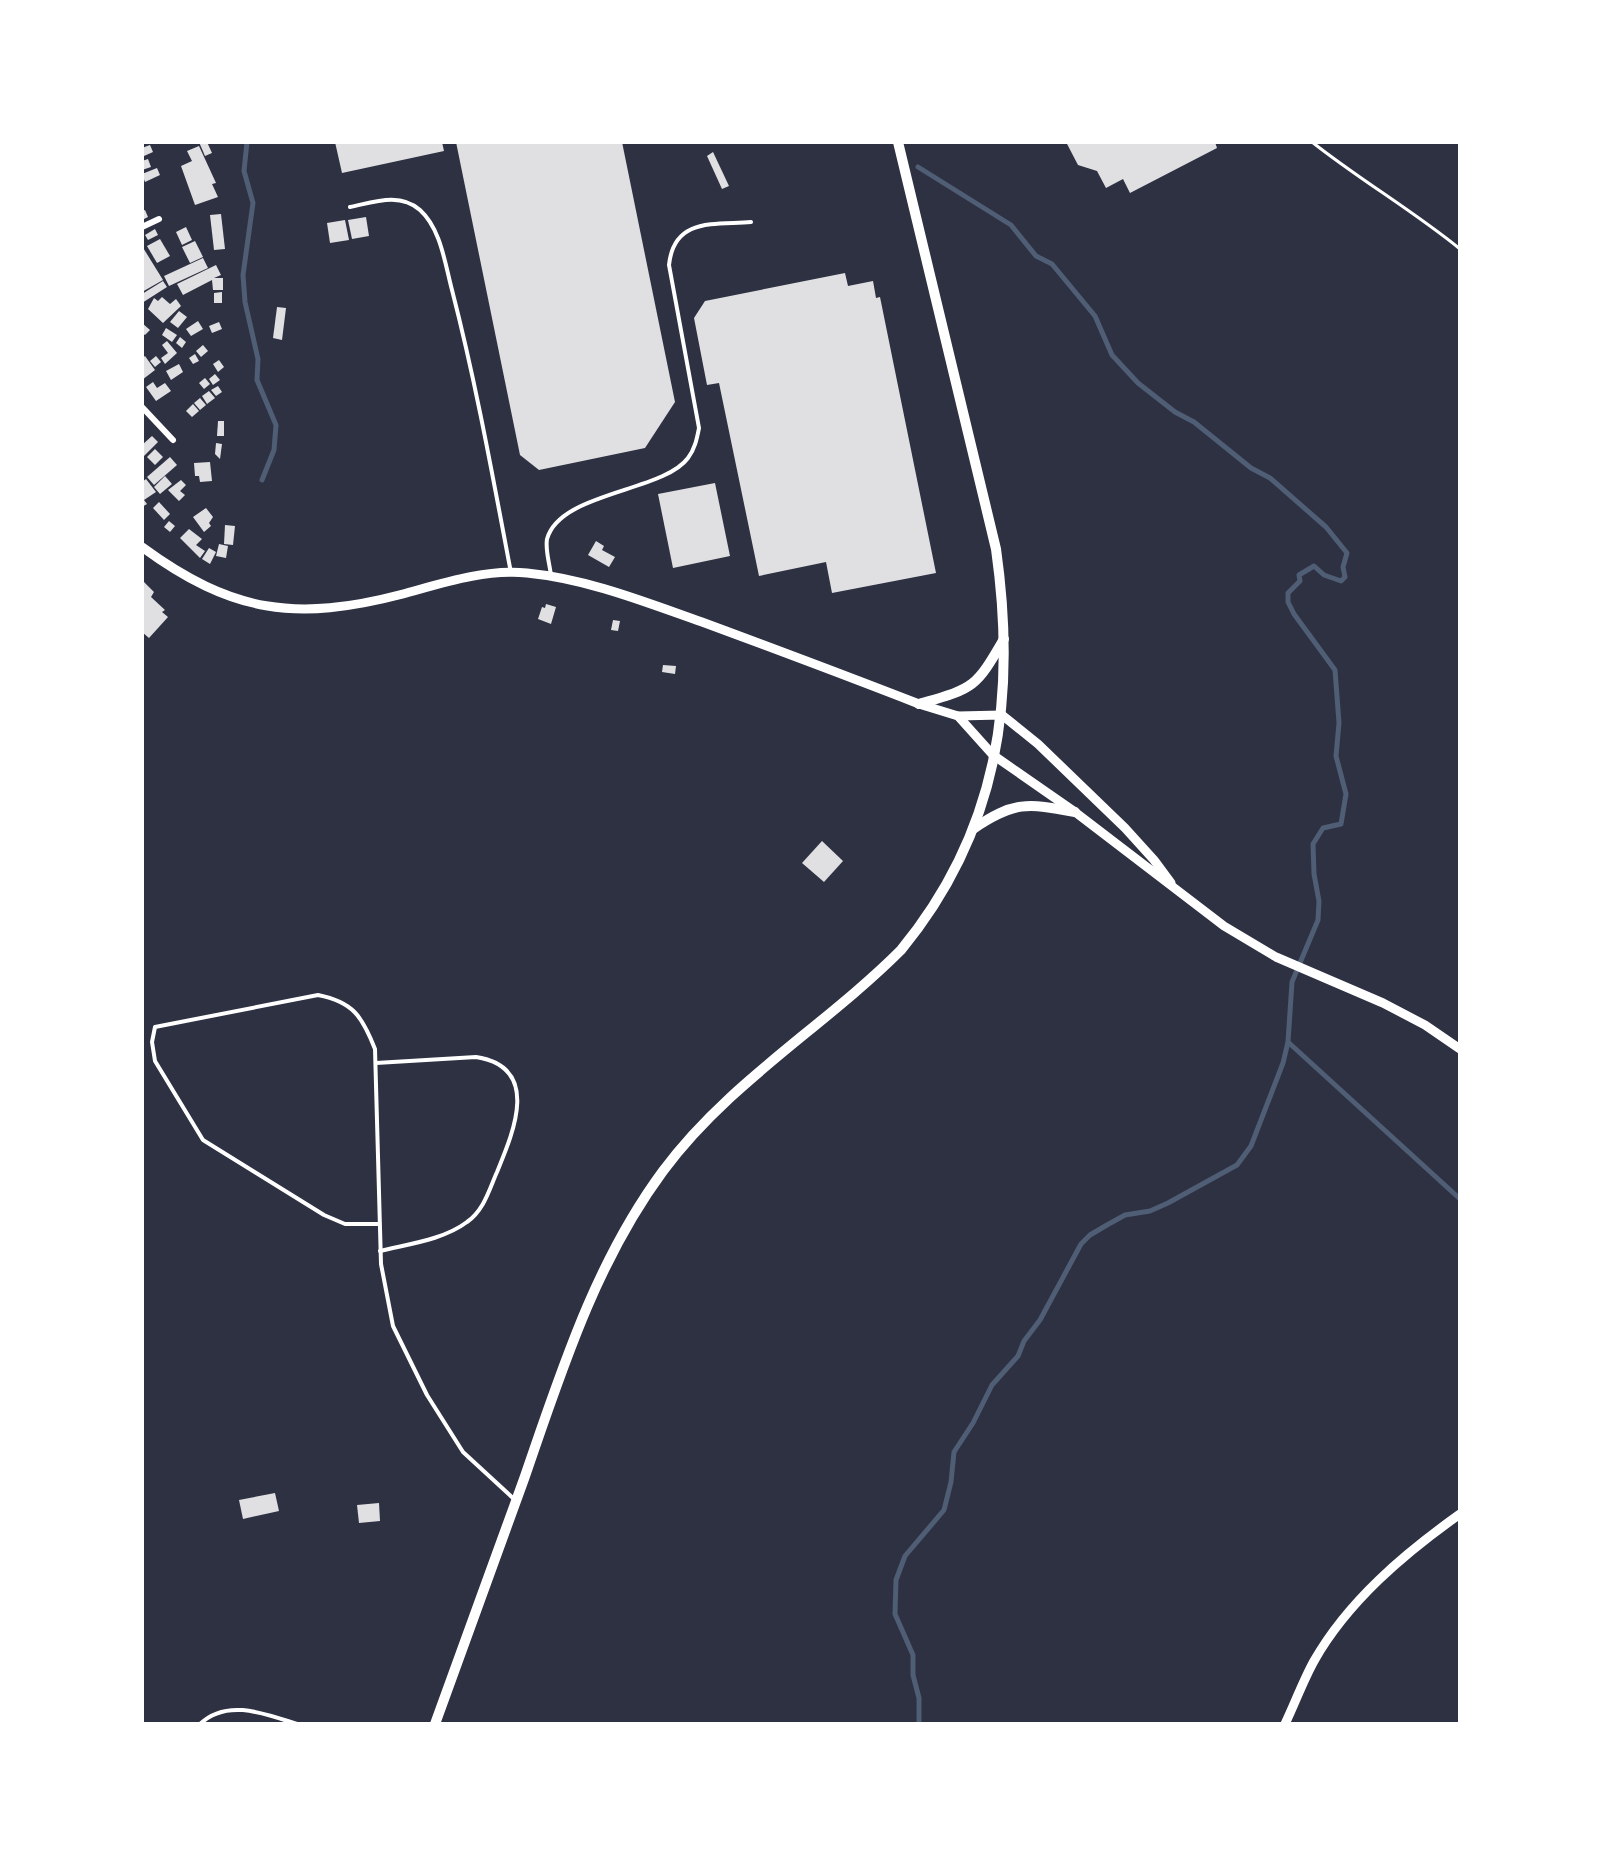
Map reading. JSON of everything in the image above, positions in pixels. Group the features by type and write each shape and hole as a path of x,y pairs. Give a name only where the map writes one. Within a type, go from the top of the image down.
{"main road":[{"path":"435,1724 595,1288 610,1254 635,1212 664,1170 705,1122 746,1082 883,968 901,950 922,924 949,880 981,808 1002,715 1004,604 996,549 898,142"},
{"path":"919,704 959,692 974,684 983,674 1005,638"},
{"path":"972,830 994,815 1023,805 1075,812"}],"street":[{"path":"142,228 159,219"},
{"path":"142,407 173,440"},
{"path":"142,547 173,569 228,597 290,610 355,605 473,575 511,573 551,576 635,598 919,704 958,716 1002,715 1038,744 1119,822 1154,860 1171,883"},
{"path":"958,716 993,755 1075,812 1133,858 1171,883 1224,926 1255,946 1287,962 1383,1002 1425,1025 1460,1049"},
{"path":"1285,1724 1315,1660 1359,1602 1397,1563 1460,1514"}],"lane":[{"path":"350,207 400,199 421,211 430,222 439,242 467,347 511,573"},
{"path":"551,576 547,539 554,527 571,512 613,492 663,475 688,459 696,442 699,428 669,264 671,249 676,239 689,229 752,222"},
{"path":"380,1224 345,1224 324,1215 203,1140 155,1061 153,1029 160,1025 318,995 340,1000 362,1020 375,1049 380,1224 380,1251 393,1326 427,1395 462,1452 516,1501"},
{"path":"376,1063 476,1057 492,1060 510,1072 517,1090 516,1128 482,1208 467,1223 437,1236 380,1251"},
{"path":"200,1724 216,1713 236,1709 297,1724"}],"path":[{"path":"1312,142 1355,177 1424,220 1460,249"}],"building":[{"path":"199,142 207,142 212,153 205,156"},
{"path":"335,142 442,142 444,151 342,173"},
{"path":"456,142 622,142 675,402 645,448 539,470 520,455"},
{"path":"1066,142 1215,142 1217,148 1130,193 1123,179 1106,188 1097,171 1078,165"},
{"path":"150,145 153,152 144,156 142,148"},
{"path":"199,146 216,183 212,184 218,197 195,205 181,166 192,161 187,151"},
{"path":"713,152 729,186 722,189 707,156"},
{"path":"148,159 151,167 142,170 142,161"},
{"path":"157,168 160,175 145,182 142,174"},
{"path":"145,210 148,217 142,220 142,211"},
{"path":"221,214 225,249 214,250 210,215"},
{"path":"366,217 369,236 352,239 348,220"},
{"path":"345,220 349,240 330,243 327,223"},
{"path":"186,227 192,240 182,245 176,232"},
{"path":"155,229 158,235 148,240 145,235"},
{"path":"160,239 170,256 157,263 147,246"},
{"path":"195,241 203,257 190,263 182,247"},
{"path":"142,246 163,280 142,292"},
{"path":"203,258 208,268 169,286 164,276"},
{"path":"216,265 221,275 214,278 223,278 223,290 213,290 212,280 183,295 177,284"},
{"path":"845,273 848,286 873,281 876,298 880,297 936,573 832,593 826,562 759,576 719,383 707,385 694,318 705,301"},
{"path":"163,281 167,287 142,303 142,294"},
{"path":"222,292 222,303 214,303 214,293"},
{"path":"162,297 170,304 176,299 181,306 163,323 148,309 154,298 158,301"},
{"path":"277,307 286,308 282,340 273,338"},
{"path":"179,311 187,317 178,328 170,322"},
{"path":"198,321 203,329 191,336 186,329"},
{"path":"219,322 222,329 212,333 209,326"},
{"path":"142,323 150,330 145,335 142,333"},
{"path":"166,328 177,335 172,342 162,335"},
{"path":"180,337 186,342 182,348 176,343"},
{"path":"167,341 177,353 165,364 161,358 168,353 162,345"},
{"path":"203,345 208,351 201,357 196,351"},
{"path":"195,354 199,361 193,364 189,358"},
{"path":"145,356 155,370 142,380 142,358"},
{"path":"156,356 161,362 155,367 150,361"},
{"path":"219,360 224,367 218,372 213,364"},
{"path":"179,364 183,372 171,380 166,371"},
{"path":"215,374 220,380 213,385 209,379"},
{"path":"205,378 210,384 204,389 199,383"},
{"path":"153,382 157,388 165,383 171,391 156,401 146,387"},
{"path":"218,386 222,392 216,396 211,390"},
{"path":"209,391 215,398 207,404 202,396"},
{"path":"200,398 206,405 200,410 194,403"},
{"path":"193,404 199,411 192,417 186,411"},
{"path":"218,421 224,421 224,436 217,436"},
{"path":"152,436 158,442 144,456 142,445"},
{"path":"216,443 222,444 220,459 215,454"},
{"path":"155,449 163,457 155,465 147,457"},
{"path":"170,457 177,465 154,485 147,477"},
{"path":"210,462 212,481 200,482 199,476 195,476 194,463"},
{"path":"165,476 172,484 160,494 154,487"},
{"path":"146,479 156,492 144,500 147,504 142,507 142,482"},
{"path":"181,480 186,485 180,491 185,495 179,501 168,490"},
{"path":"715,483 730,556 673,568 658,494"},
{"path":"159,502 170,514 164,520 153,508"},
{"path":"206,508 213,517 209,523 211,526 204,532 193,517"},
{"path":"169,521 175,526 170,532 164,527"},
{"path":"225,525 235,526 233,545 224,544"},
{"path":"189,529 202,539 196,545 205,551 200,558 180,538"},
{"path":"596,541 604,546 602,550 615,557 609,567 588,555"},
{"path":"219,544 228,546 226,558 216,556"},
{"path":"209,548 216,552 210,564 202,559"},
{"path":"144,582 154,592 151,597 165,610 162,612 168,617 149,638 142,632"},
{"path":"546,604 556,607 551,624 538,619 542,607 545,608"},
{"path":"613,620 620,621 618,631 611,630"},
{"path":"663,665 676,666 675,674 662,672"},
{"path":"822,841 843,861 824,882 802,863"},
{"path":"275,1493 279,1511 243,1519 239,1500"},
{"path":"379,1503 380,1521 359,1523 357,1505"}],"waterway":[{"path":"247,142 244,171 253,203 243,275 245,302 258,359 257,380 276,425 274,450 262,480"},
{"path":"918,167 1011,225 1036,256 1052,264 1095,316 1112,355 1138,383 1175,412 1194,422 1251,468 1270,478 1326,527 1347,553 1343,567 1345,577 1341,581 1324,575 1314,566 1299,575 1300,581 1288,593 1288,602 1294,614 1335,670 1339,723 1336,756 1346,794 1341,824 1323,828 1313,844 1314,874 1319,901 1318,920 1292,982 1288,1042 1283,1063 1251,1146 1237,1165 1168,1203 1150,1211 1125,1215 1090,1235 1081,1244 1040,1320 1024,1341 1018,1356 992,1385 973,1423 954,1452 951,1482 944,1510 905,1556 896,1580 895,1614 913,1655 913,1675 919,1698 919,1724"},
{"path":"1288,1042 1460,1199"}]}
